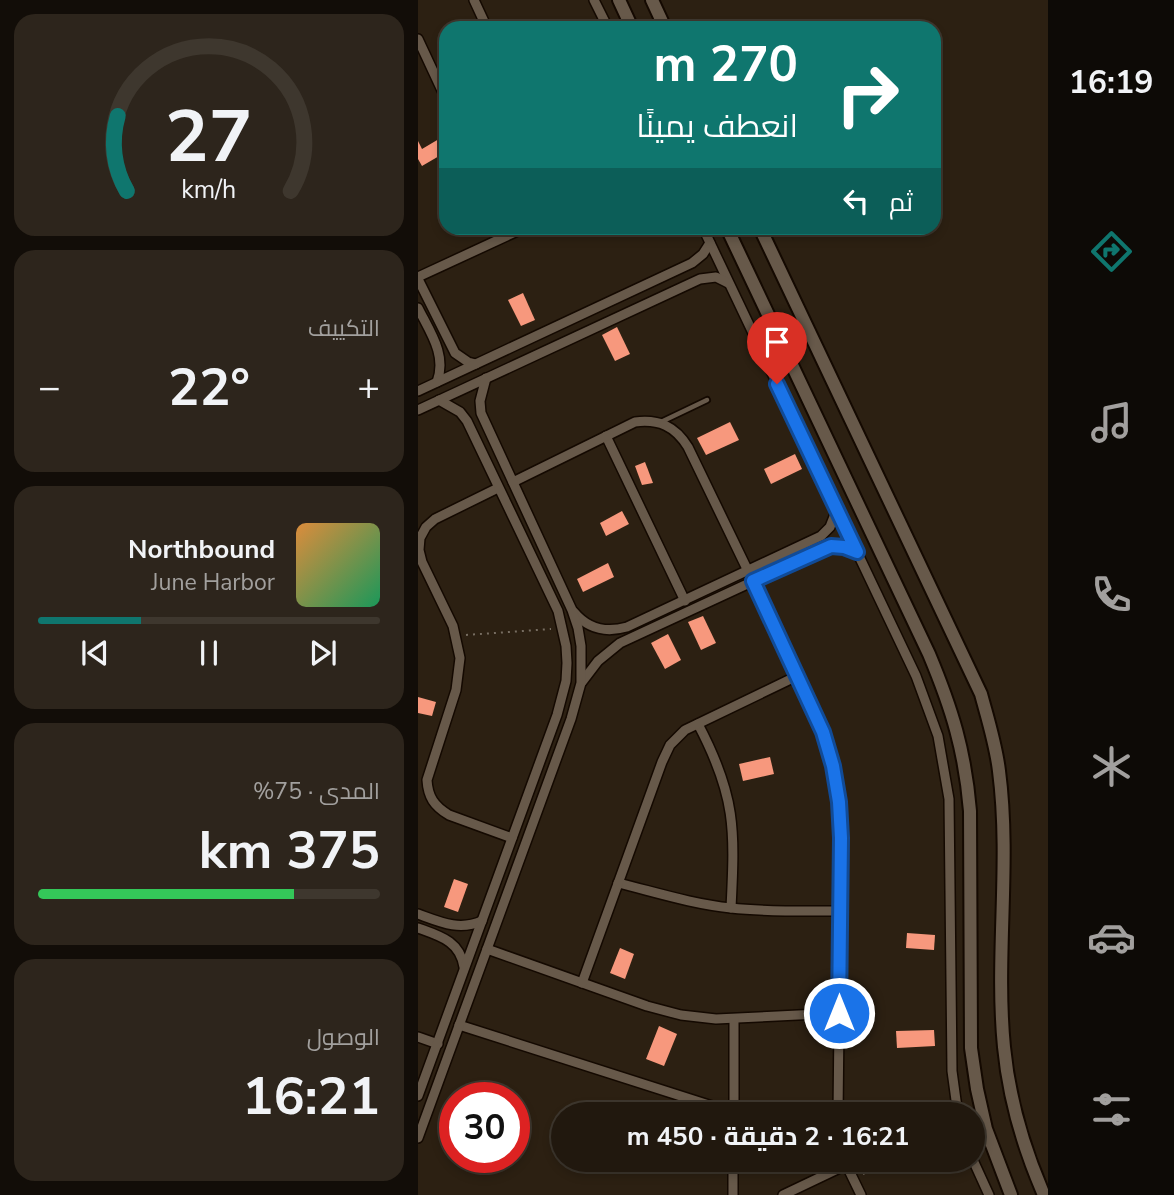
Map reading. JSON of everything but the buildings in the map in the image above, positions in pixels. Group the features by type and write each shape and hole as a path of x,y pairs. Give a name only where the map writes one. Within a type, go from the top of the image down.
{"street":[{"path":"474,0 484,21"},
{"path":"594,0 604,21"},
{"path":"619,0 629,21"},
{"path":"652,0 662,21"},
{"path":"418,39 439,84"},
{"path":"476,364 455,353 418,278 500,235"},
{"path":"706,235 916,676 938,736 949,799 952,1071 956,1102"},
{"path":"730,235 930,654 957,727 967,775 970,811 971,1048 986,1129 1011,1195"},
{"path":"763,235 981,694 992,732 1002,810 1004,1045 1017,1122 1044,1195"},
{"path":"418,391 692,262 703,254 710,243"},
{"path":"418,410 700,279 716,277 730,284"},
{"path":"418,308 439,351 441,367 437,382"},
{"path":"418,1138 571,719 581,683 581,646 572,610 481,414 480,401 486,378"},
{"path":"418,1096 562,698 567,663 558,611 467,421 460,412 439,400"},
{"path":"513,482 635,422 660,422 682,436 689,447 748,571"},
{"path":"606,436 685,601"},
{"path":"498,488 435,519 422,529 419,550 422,562 456,636 460,658 460,674 429,770 427,791 432,801 449,815 512,838"},
{"path":"572,610 580,619 603,630 615,631 627,627 821,536 830,527 837,509"},
{"path":"581,683 598,661 620,643 831,546 857,552"},
{"path":"753,581 823,732 833,766 840,814 839,1102"},
{"path":"582,983 665,753 677,737 697,724 797,676"},
{"path":"697,724 716,758 730,804 734,852 731,908"},
{"path":"618,883 694,902 731,908 840,911"},
{"path":"418,914 455,926 474,925 482,921"},
{"path":"418,928 451,942 463,958 465,969"},
{"path":"487,949 664,1012 699,1018 839,1013"},
{"path":"734,1018 734,1102"},
{"path":"459,1025 697,1102"},
{"path":"418,1037 438,1044"},
{"path":"733,1172 733,1195"},
{"path":"783,1195 828,1172"},
{"path":"849,1172 861,1195"},
{"path":"978,1172 989,1195"}],"lane":[{"path":"660,422 707,400"}],"path":[{"path":"456,636 562,628"},
{"path":"853,1180 869,1172"}],"route":[{"path":"777,384 857,552 851,548 831,546 753,581 823,732 833,766 841,838 839,1013"}]}
